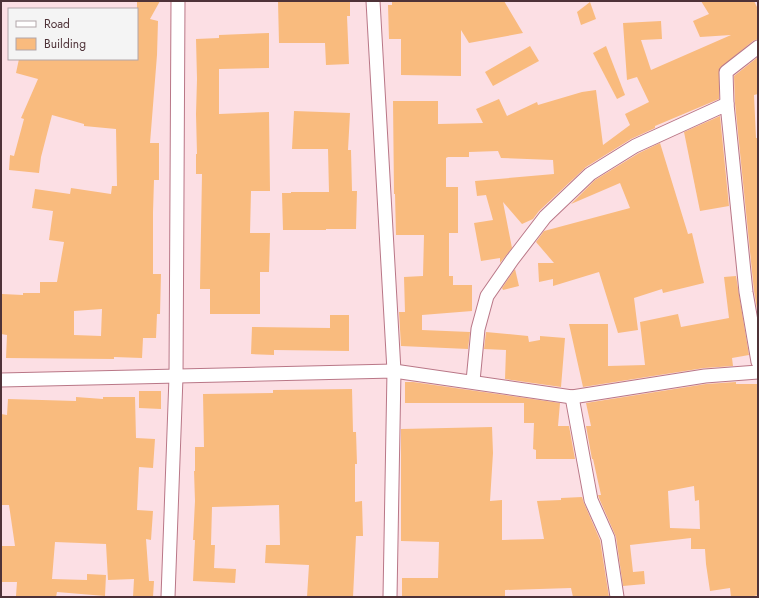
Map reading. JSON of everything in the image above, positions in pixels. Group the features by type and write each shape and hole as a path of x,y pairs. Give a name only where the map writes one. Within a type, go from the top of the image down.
{"street":[{"path":"168,597 176,377 178,1"},
{"path":"373,1 394,371 390,597"},
{"path":"758,47 726,72 726,104 746,292 758,362"},
{"path":"473,381 478,329 487,296 545,217 590,174 635,146 726,104"},
{"path":"1,380 394,371 572,396 705,376 758,372"},
{"path":"572,396 591,500 608,538 617,597"}],"building":[{"path":"137,1 160,1 150,19 158,21 157,55 150,143 159,143 159,180 154,180 153,274 161,274 160,314 157,314 156,338 143,338 142,358 6,358 7,335 1,334 2,294 23,295 23,293 40,293 40,282 57,282 64,242 49,240 53,211 32,208 35,189 70,194 71,188 111,194 112,186 117,186 116,129 84,126 84,124 52,115 41,157 39,173 9,170 10,155 14,156 24,119 21,118 38,79 16,73 19,60 138,60","holes":["102,309 101,336 74,335 74,311"]},
{"path":"278,1 350,1 350,16 347,16 349,64 326,65 325,43 279,43"},
{"path":"392,1 504,1 523,33 469,43 461,30 461,76 401,75 401,39 389,39 388,5 392,5"},
{"path":"701,1 754,1 758,9 758,39 753,41 719,69 719,99 655,126 655,128 631,139 586,167 539,211 533,219 522,224 503,202 512,248 500,263 500,258 481,261 474,223 493,220 486,195 477,196 475,181 554,174 553,160 501,158 498,151 469,152 469,157 446,158 446,187 458,187 458,233 449,233 449,276 453,276 453,285 472,285 472,311 422,315 422,330 470,332 468,349 401,346 399,312 405,312 404,277 423,276 424,235 396,235 393,101 438,101 438,124 483,123 476,109 499,99 507,116 537,102 538,105 582,92 596,90 603,145 630,125 625,114 649,102 637,77 627,80 623,23 661,21 662,39 641,40 651,70 731,35 700,37 693,21 709,14"},
{"path":"590,2 596,19 581,25 577,12"},
{"path":"269,33 269,68 219,69 219,114 269,112 270,191 251,191 250,233 270,233 269,272 260,272 260,314 210,314 210,289 200,289 202,174 196,174 196,39 219,38 219,35"},
{"path":"530,46 539,61 493,86 485,72"},
{"path":"606,46 625,95 617,99 593,53"},
{"path":"758,57 758,94 754,95 756,138 758,138 758,315 754,291 735,103 734,76"},
{"path":"294,111 350,113 348,150 351,150 352,191 357,191 356,229 283,230 282,193 329,192 328,149 292,149"},
{"path":"720,116 729,206 700,211 684,132"},
{"path":"660,143 688,234 692,233 704,283 663,293 662,289 634,298 638,330 618,333 599,272 553,286 553,279 539,282 538,263 554,263 536,242 544,231 630,208 620,183 571,204 595,180 639,153"},
{"path":"515,269 519,286 503,290 502,288"},
{"path":"736,276 749,355 732,358 733,366 704,368 583,387 569,324 608,324 608,366 645,365 640,322 678,314 681,327 729,318 724,277"},
{"path":"330,315 349,315 349,351 274,350 274,355 251,354 252,327 330,328"},
{"path":"486,332 528,336 529,342 540,340 540,336 565,338 561,387 505,379 506,350 484,349"},
{"path":"405,382 560,403 558,426 569,426 575,459 536,459 536,450 533,449 534,423 524,423 524,403 405,403"},
{"path":"736,382 736,384 758,384 758,595 750,597 731,597 730,588 710,591 705,549 691,549 691,538 630,545 633,572 644,571 645,584 623,586 616,537 598,495 601,495 586,426 591,426 586,403 706,384","holes":["694,486 695,501 699,500 700,529 670,528 668,491"]},
{"path":"352,389 353,432 356,432 357,464 355,464 355,502 362,501 363,536 356,536 353,597 307,597 309,565 265,563 266,545 280,545 279,505 212,507 211,545 215,545 214,568 236,569 235,583 193,581 195,540 193,540 195,447 204,447 203,394 273,393 273,390"},
{"path":"139,391 161,391 161,409 139,408"},
{"path":"76,397 103,399 103,397 135,397 136,438 155,439 153,468 139,467 137,510 153,511 151,540 146,539 149,581 154,581 153,597 133,597 134,579 108,580 106,544 55,542 52,579 87,580 87,574 106,575 105,596 57,592 56,597 16,596 17,582 1,582 1,546 15,546 9,505 1,505 1,414 7,415 8,399 76,401"},
{"path":"492,427 493,453 490,501 502,500 502,540 544,539 537,501 582,497 600,540 609,597 573,597 571,588 505,590 505,597 402,597 402,578 438,578 439,542 401,541 401,429"}]}
